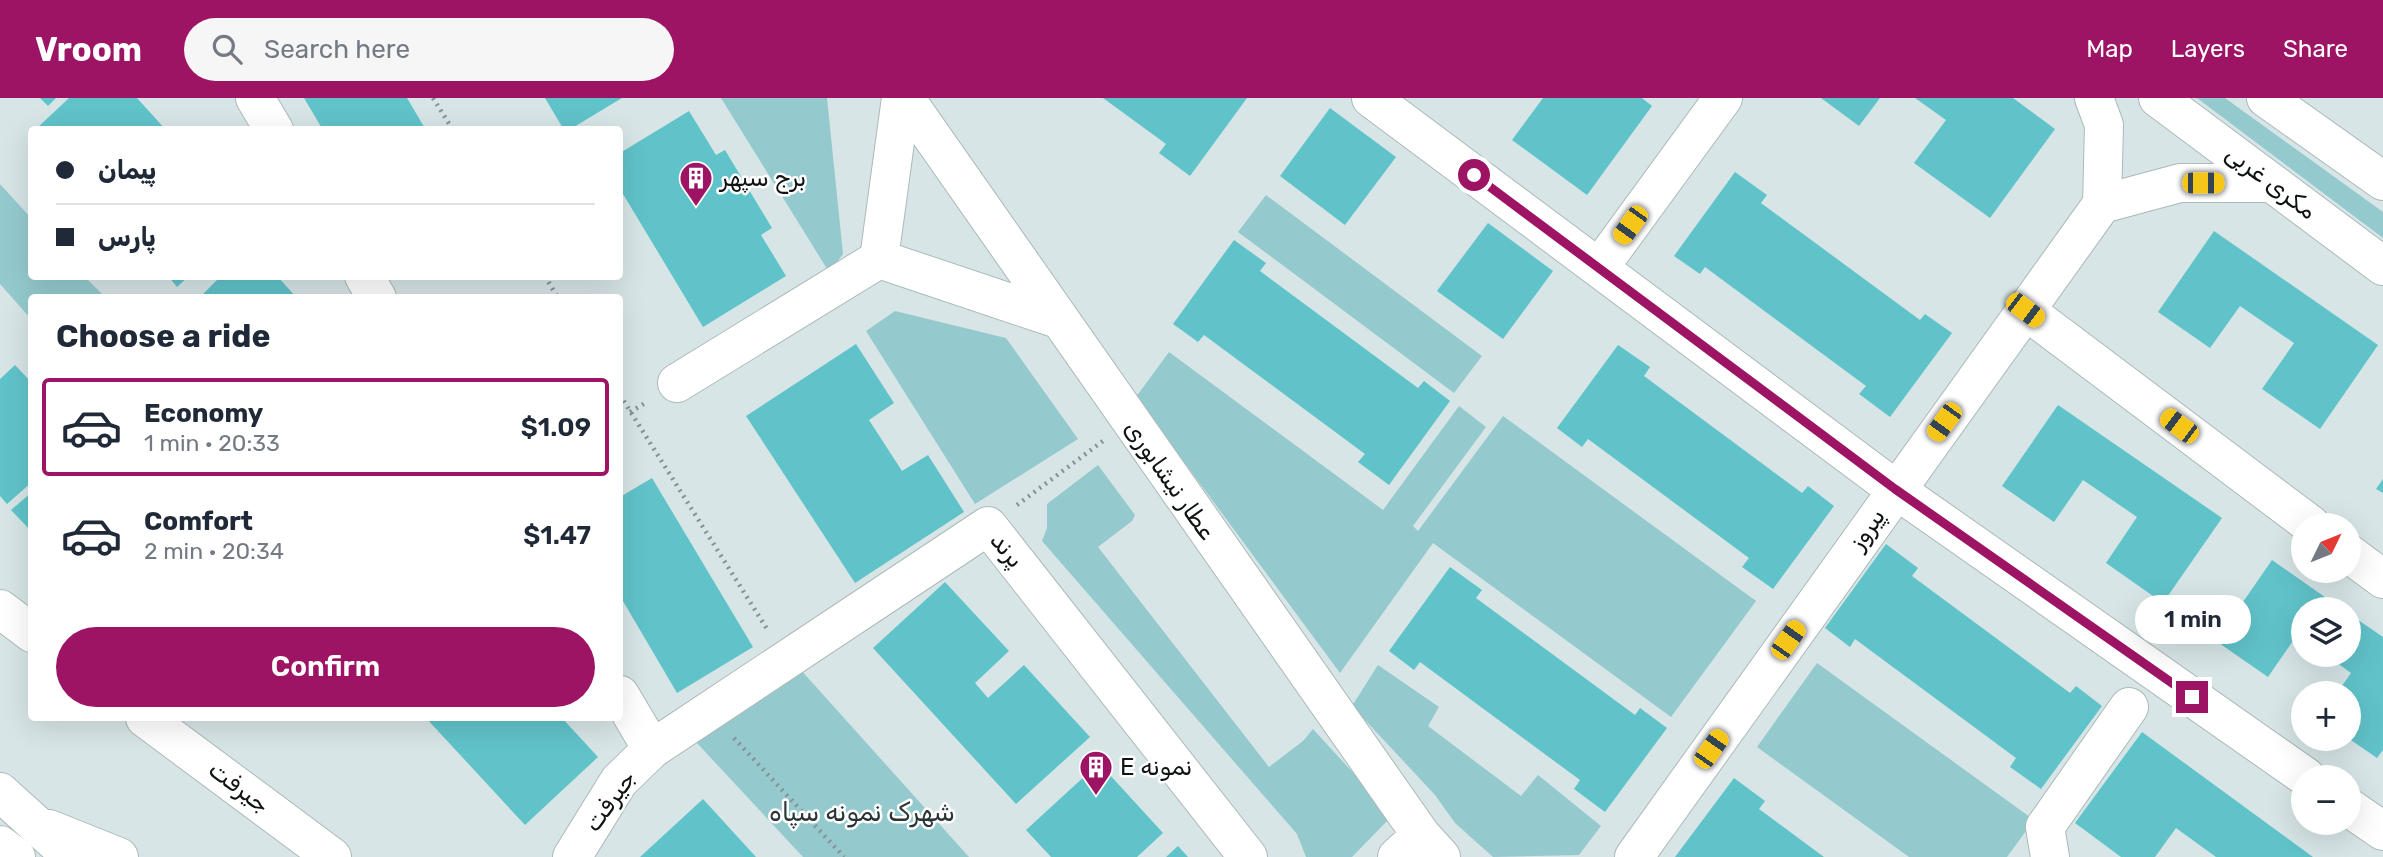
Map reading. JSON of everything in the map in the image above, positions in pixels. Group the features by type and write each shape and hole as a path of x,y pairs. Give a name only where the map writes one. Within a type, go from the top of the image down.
{"main road":[{"path":"255,98 272,126"},
{"path":"677,383 879,259 903,98"},
{"name":"عطار نیشابوری","path":"903,98 1129,422 1420,850"},
{"path":"1371,98 1895,489 2291,766"},
{"path":"1599,268 1723,98"},
{"path":"2094,98 2104,125 2102,204 2180,183 2272,183"},
{"name":"مکری غربی","path":"2158,98 2383,266"},
{"path":"2266,98 2383,181"},
{"path":"2300,98 2323,139"},
{"name":"پیروز","path":"1634,857 1895,489 2102,204"},
{"path":"879,259 1058,319"},
{"path":"2025,310 2295,513"},
{"name":"پرند","path":"652,749 988,526 1248,857"},
{"path":"2361,563 2383,579"},
{"path":"0,610 28,630"},
{"path":"623,700 652,749"},
{"path":"2050,857 2045,827 2129,707"},
{"name":"جيرفت","path":"149,721 332,857"},
{"name":"جیرفت","path":"572,857 619,781 652,749"},
{"path":"0,792 72,857"},
{"path":"2361,816 2383,831"},
{"path":"39,825 118,857"},
{"path":"0,845 16,857"}],"path":[{"path":"433,98 450,126"},
{"path":"623,400 786,659"},
{"path":"988,526 1129,422"},
{"path":"730,734 844,857"}],"shaded area":[{"path":"721,98 827,98 843,254 829,272"},
{"path":"2197,98 2225,98 2383,212 2383,238"},
{"path":"0,184 28,215 28,280 88,280 102,294 28,294 28,316 0,284"},
{"path":"1266,195 1482,356 1454,393 1238,232"},
{"path":"895,311 1006,338 1078,439 975,504 866,331"},
{"path":"1169,352 1383,510 1459,406 1486,427 1413,526 1418,531 1503,416 1756,601 1671,717 1433,543 1340,673 1136,397"},
{"path":"1098,465 1135,515 1132,521 1098,547 1269,767 1303,741 1313,729 1378,800 1388,820 1352,857 1306,857 1297,834 1042,541 1047,528 1047,504"},
{"path":"1817,663 2034,820 2007,857 1909,857 1757,747"},
{"path":"1378,665 1439,707 1428,726 1521,796 1538,775 1601,826 1579,855 1493,857 1455,823 1435,795 1352,706"},
{"path":"800,669 969,857 803,857 696,742"}],"building":[{"path":"40,98 56,98 48,106"},
{"path":"69,98 137,98 162,126 39,126"},
{"path":"304,98 407,98 424,126 321,126"},
{"path":"545,98 622,98 576,126 562,126"},
{"path":"1103,98 1247,98 1190,176 1159,153 1166,144"},
{"path":"1543,98 1642,98 1652,106 1587,195 1512,140"},
{"path":"1821,98 1880,98 1859,126"},
{"path":"1915,98 2013,98 2055,129 1990,218 1914,163 1946,120"},
{"path":"1330,108 1396,157 1345,225 1280,176"},
{"name":"برج سپهر","path":"689,111 716,155 725,150 772,228 761,235 786,276 703,327 623,194 623,151"},
{"path":"1735,172 1767,195 1761,203 1920,320 1925,314 1952,333 1890,417 1859,394 1866,386 1705,267 1700,274 1674,256"},
{"path":"1488,223 1553,271 1503,339 1437,291"},
{"path":"2214,231 2378,345 2320,429 2262,389 2294,343 2240,306 2210,348 2158,312"},
{"path":"1234,240 1266,263 1260,271 1418,388 1424,381 1450,401 1389,485 1358,462 1365,454 1204,335 1198,342 1173,324"},
{"path":"171,280 185,280 177,287"},
{"path":"217,280 281,280 293,294 203,294"},
{"path":"856,344 894,403 869,420 902,471 928,455 964,512 855,583 746,416"},
{"path":"1618,345 1650,367 1644,376 1802,493 1808,486 1834,506 1773,589 1742,567 1749,558 1588,439 1582,447 1557,428"},
{"path":"15,365 28,379 28,486 7,504 0,496 0,379"},
{"path":"2058,405 2222,518 2163,603 2106,563 2137,517 2083,480 2054,522 2002,486"},
{"path":"652,478 753,647 677,693 623,601 623,495"},
{"path":"2383,479 2383,493 2376,489"},
{"path":"28,495 28,528 11,510"},
{"path":"1886,544 1918,568 1912,576 2070,693 2076,686 2102,706 2041,789 2010,767 2016,758 1855,639 1850,647 1825,628"},
{"path":"2272,560 2291,573 2291,583 2305,583 2325,597 2291,597 2291,644 2268,677 2216,641"},
{"path":"1450,567 1482,590 1476,598 1635,715 1640,708 1667,728 1605,812 1574,789 1580,780 1420,662 1414,670 1389,651"},
{"path":"945,582 1009,651 975,683 988,698 1024,665 1090,737 1016,804 873,648"},
{"path":"2361,622 2383,637 2383,750 2377,758 2361,747 2361,681 2345,681 2351,673 2343,667 2361,667"},
{"path":"429,721 565,721 598,757 525,825"},
{"path":"2142,732 2313,857 2216,857 2176,828 2155,857 2121,857 2075,823"},
{"name":"E نمونه","path":"1099,763 1163,833 1137,857 1051,857 1026,830"},
{"path":"1734,778 1765,801 1759,809 1824,857 1675,857"},
{"path":"703,799 756,857 640,857"},
{"name":"E نمونه","path":"1178,846 1188,857 1166,857"}],"place":[{"name":"برج سپهر","path":"696,208"},
{"name":"E نمونه","path":"1096,797"}],"district":[{"name":"شهرک نمونه سپاه","path":"862,812"}],"route":[{"path":"1474,175 1895,489 2192,697"}]}
